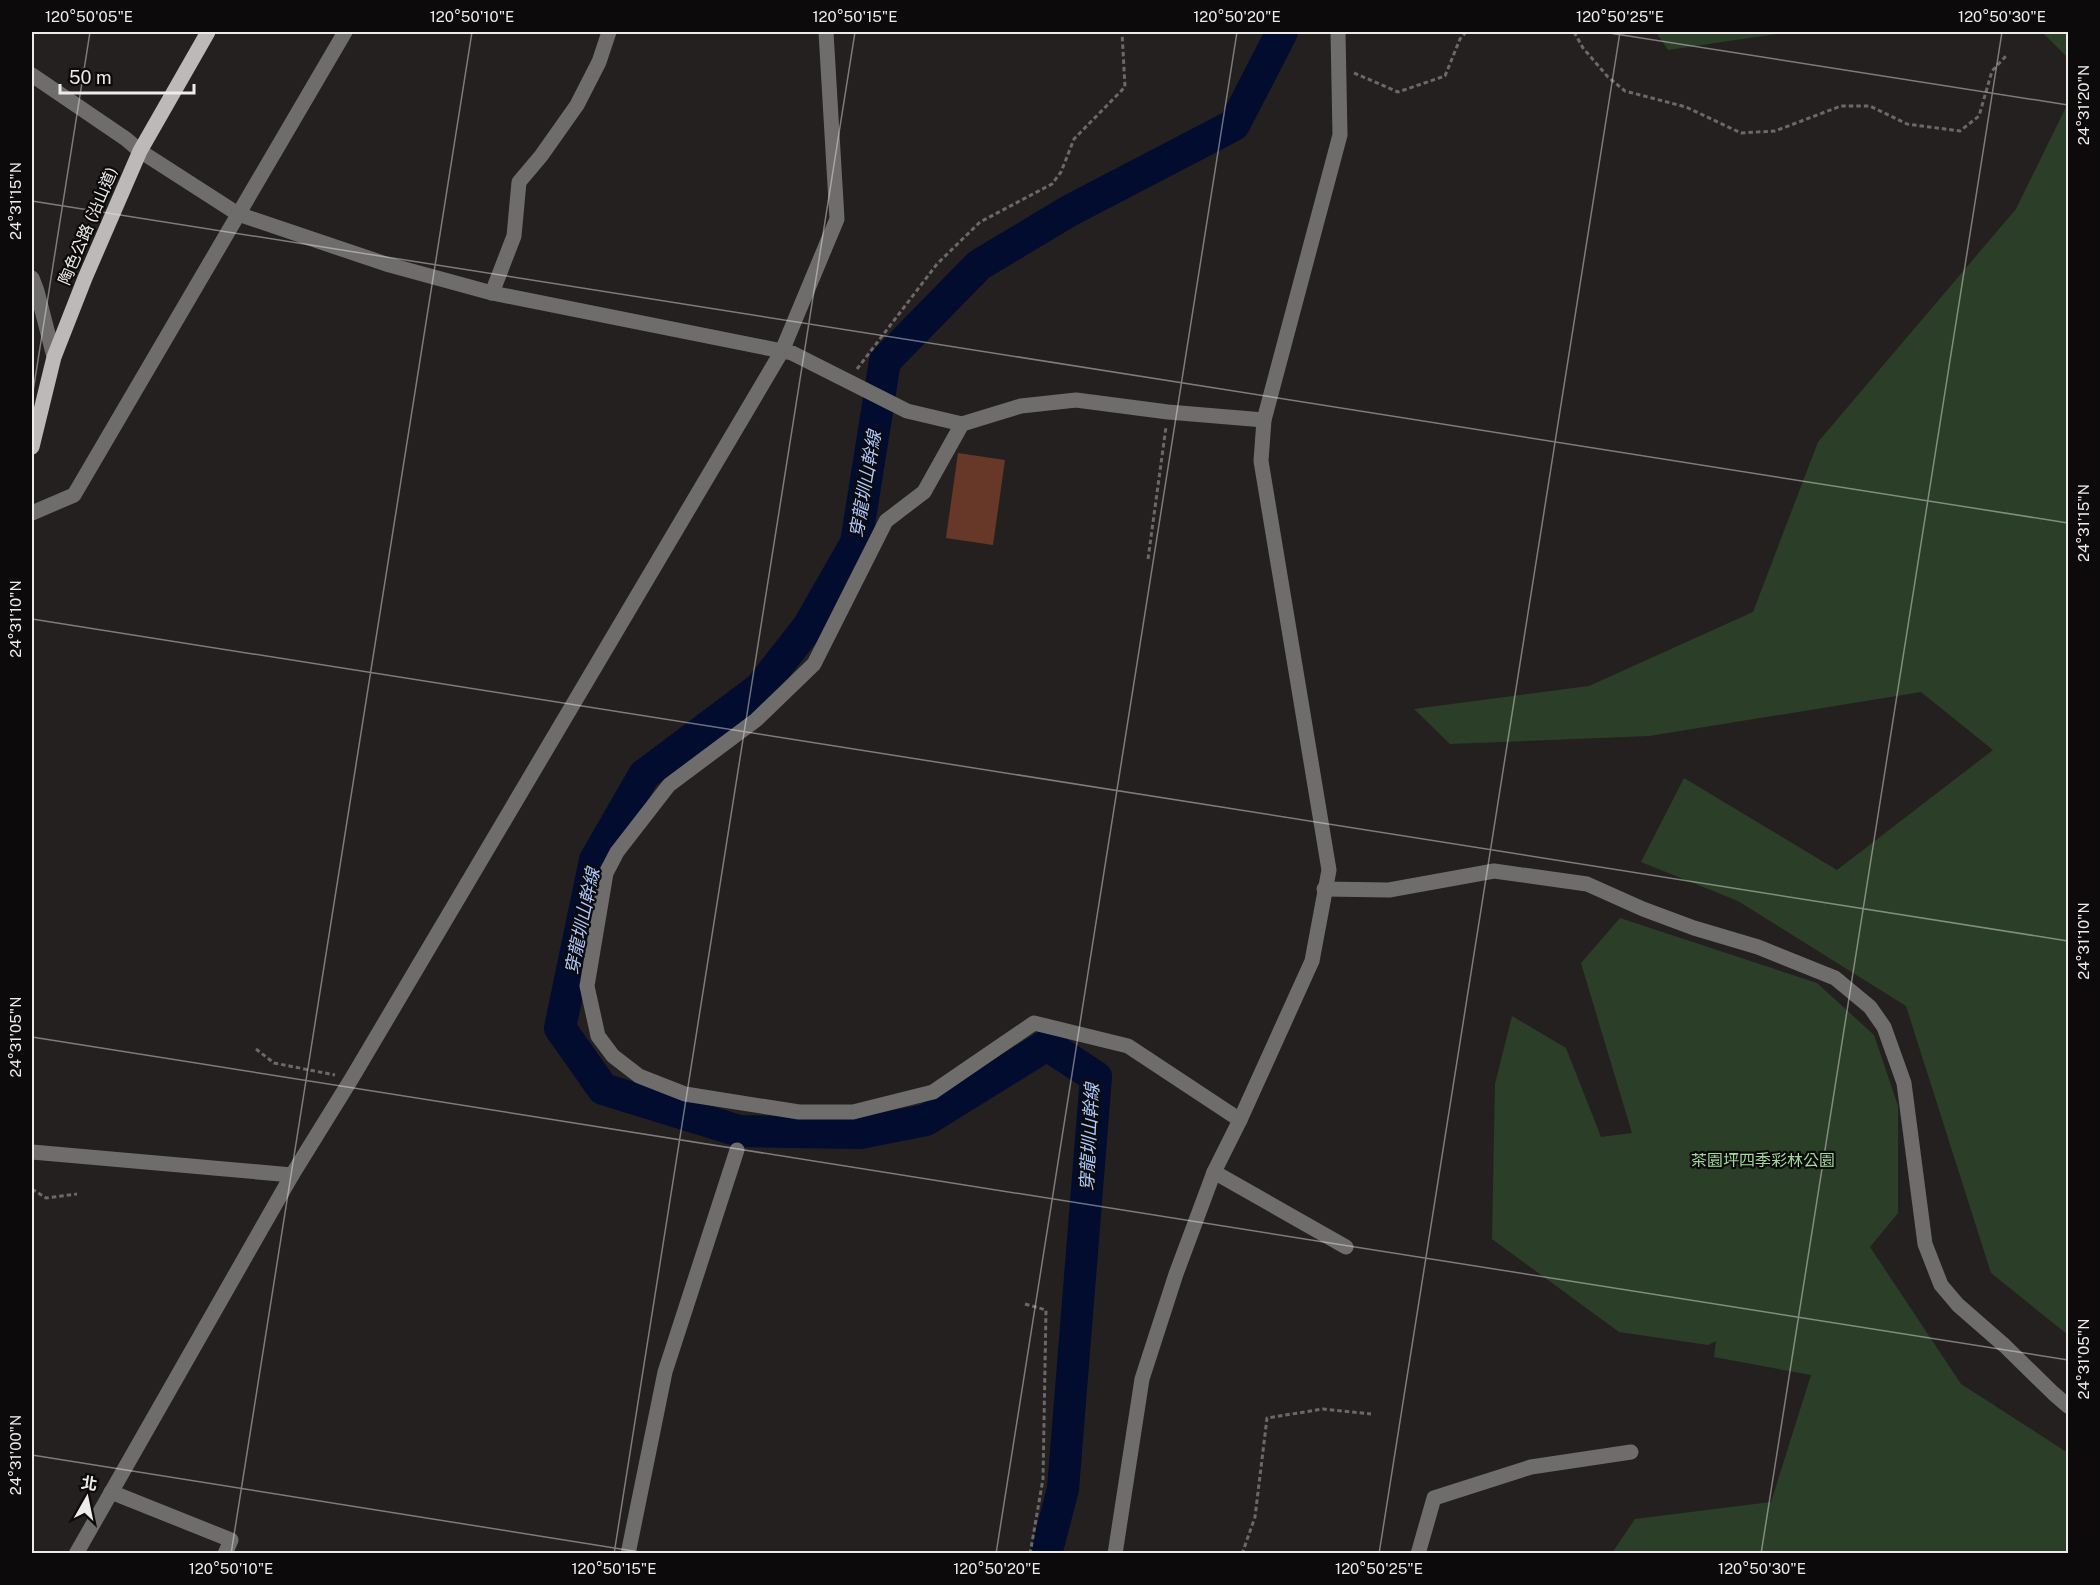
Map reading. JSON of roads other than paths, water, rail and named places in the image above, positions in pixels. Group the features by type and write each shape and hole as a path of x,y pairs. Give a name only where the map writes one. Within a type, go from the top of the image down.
{"main road":[{"name":"陶色公路 (沿山道)","path":"32,447 33,433 54,357 85,278 140,151 208,32"}],"street":[{"path":"32,513 74,495 345,32"},
{"path":"492,293 514,236 519,182 541,156 577,105 599,62 609,32"},
{"path":"76,1554 292,1175 352,1078 782,351 837,219 826,32"},
{"path":"1115,1554 1142,1379 1176,1274 1214,1172 1312,961 1329,870 1261,461 1264,420 1340,135 1338,32"},
{"path":"32,75 140,151 238,214 386,264 492,293 792,353 907,411 962,424 1020,406 1076,400 1168,412 1264,420"},
{"path":"32,279 38,291 54,357"},
{"path":"962,424 924,492 886,521 814,664 756,720 669,785 617,852 606,873 587,986 598,1036 613,1056 639,1076 685,1094 799,1112 853,1112 933,1092 1034,1023 1128,1046 1240,1120"},
{"path":"1324,889 1389,890 1494,871 1587,884 1643,909 1694,928 1758,947 1835,978 1870,1007 1884,1027 1904,1083 1925,1244 1941,1285 1958,1305 2068,1406"},
{"path":"628,1554 665,1372 736,1150"},
{"path":"32,1152 292,1175"},
{"path":"1214,1172 1346,1247"},
{"path":"1418,1554 1434,1498 1531,1467 1631,1452"},
{"path":"111,1492 231,1540 225,1554"}],"waterway":[{"name":"穿龍圳山幹線","path":"1046,1554 1063,1489 1096,1077 1047,1045 926,1120 860,1133 739,1131 603,1089 560,1028 595,860 644,775 760,688 808,627 856,543 885,361 979,265 1069,211 1234,125 1282,32"}],"park label":[{"name":"茶園坪四季彩林公園","path":"1763,1160"}]}
